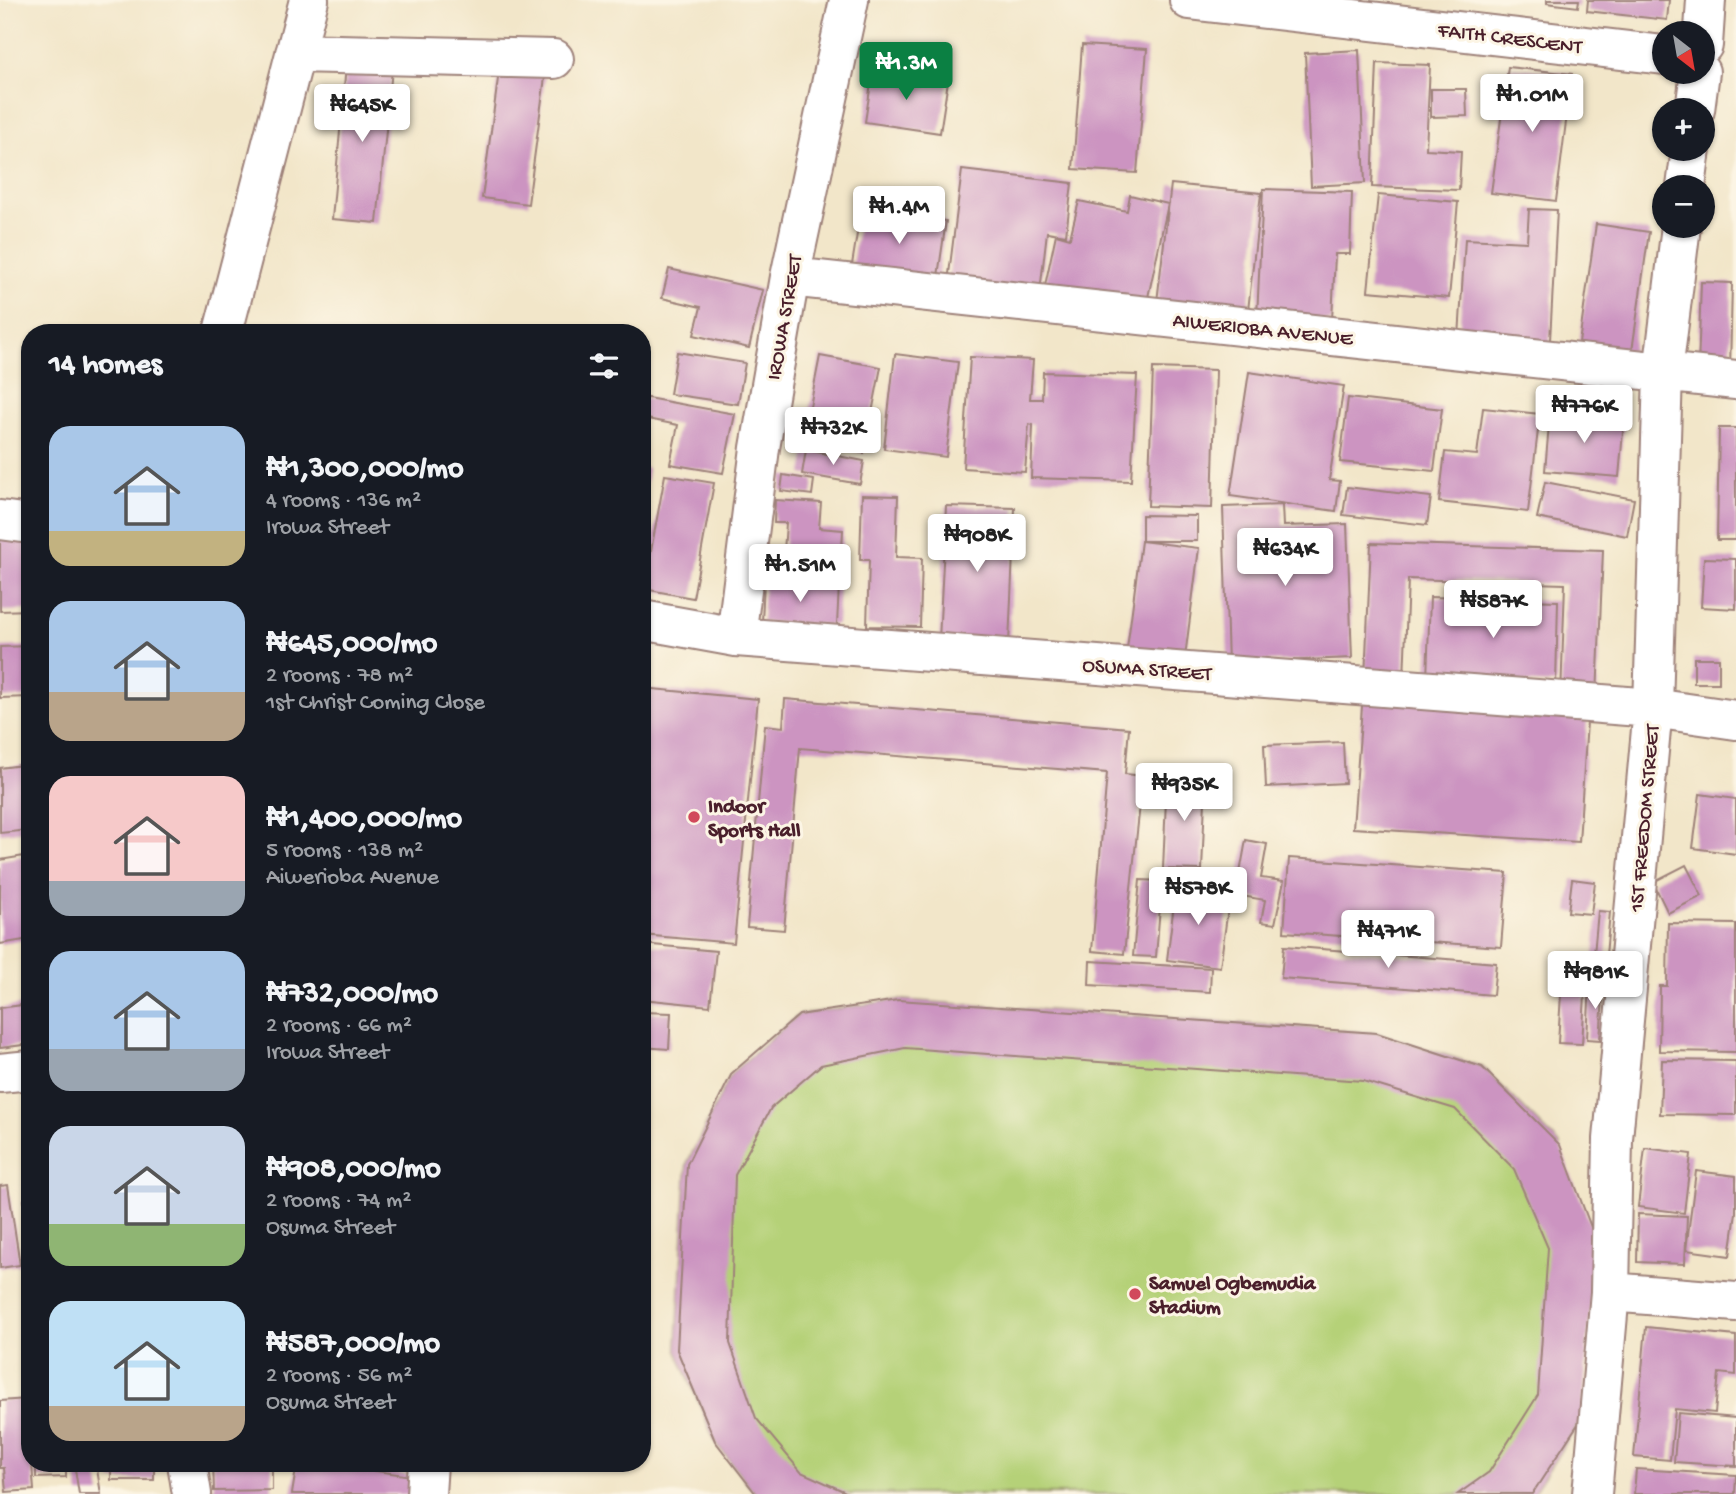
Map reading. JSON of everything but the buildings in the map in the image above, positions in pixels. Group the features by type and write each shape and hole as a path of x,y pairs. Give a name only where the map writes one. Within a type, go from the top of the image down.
{"street":[{"path":"225,324 309,0"},
{"name":"IROWA STREET","path":"736,637 760,449 790,277 849,0"},
{"name":"FAITH CRESCENT","path":"1189,0 1652,54"},
{"path":"1705,21 1706,0"},
{"path":"295,53 554,59"},
{"name":"1ST FREEDOM STREET","path":"1592,1494 1610,1292 1613,1139 1653,708 1663,372 1680,238"},
{"name":"AIWERIOBA AVENUE","path":"790,277 1736,380"},
{"path":"0,520 21,523"},
{"name":"OSUMA STREET","path":"651,622 736,637 1653,708 1736,720"},
{"path":"0,1073 21,1071"},
{"path":"1610,1292 1736,1302"},
{"path":"188,1472 192,1494"},
{"path":"426,1494 427,1472"}],"green space":[{"name":"Samuel Ogbemudia Stadium","path":"898,1000 1377,1033 1482,1067 1560,1145 1582,1418 1532,1494 756,1494 715,1441 677,1350 687,1164 732,1073 799,1015"}],"place":[{"name":"Indoor Sports Hall","path":"694,817"},
{"name":"Samuel Ogbemudia Stadium","path":"1135,1294"}]}
